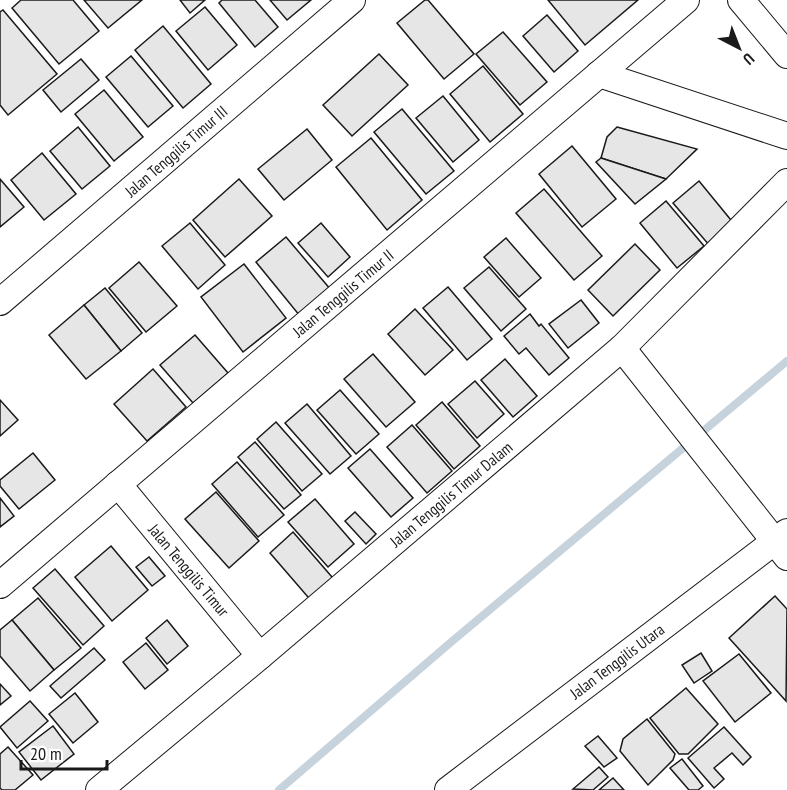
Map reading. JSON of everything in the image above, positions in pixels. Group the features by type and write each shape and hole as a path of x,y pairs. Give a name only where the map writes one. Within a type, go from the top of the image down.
{"street":[{"name":"Jalan Tenggilis Timur III","path":"0,302 352,0"},
{"name":"Jalan Tenggilis Timur II","path":"0,585 686,0"},
{"path":"741,0 787,55"},
{"path":"600,74 787,136"},
{"name":"Jalan Tenggilis Timur Dalam","path":"99,790 622,348 787,182"},
{"path":"622,348 713,463 783,544"},
{"name":"Jalan Tenggilis Timur","path":"118,484 260,656"},
{"name":"Jalan Tenggilis Utara","path":"448,790 783,544"}],"building":[{"path":"21,0 73,0 99,31 59,64 12,8"},
{"path":"84,0 142,0 108,28"},
{"path":"180,0 205,0 190,13"},
{"path":"222,0 255,0 278,27 255,47 219,3"},
{"path":"270,0 311,0 287,20"},
{"path":"428,0 474,54 444,79 397,23"},
{"path":"548,0 638,0 585,45"},
{"path":"205,7 237,45 208,70 176,31"},
{"path":"3,10 57,74 8,115 0,105 0,12"},
{"path":"547,15 578,51 554,72 523,36"},
{"path":"163,26 211,84 183,108 135,50"},
{"path":"503,32 547,82 520,105 476,54"},
{"path":"379,54 408,85 352,136 323,105"},
{"path":"131,56 173,106 148,127 106,77"},
{"path":"81,59 99,80 61,112 43,90"},
{"path":"483,66 523,114 490,142 450,94"},
{"path":"104,90 143,137 114,161 75,114"},
{"path":"443,96 479,140 453,162 416,118"},
{"path":"402,109 454,171 426,194 374,132"},
{"path":"78,127 110,166 82,189 50,151"},
{"path":"617,127 697,149 666,179 601,158 607,137"},
{"path":"307,129 332,160 284,200 258,169"},
{"path":"371,138 422,200 387,230 336,167"},
{"path":"572,146 616,199 582,227 539,174"},
{"path":"42,153 76,194 44,220 11,180"},
{"path":"601,158 666,179 635,204 596,162"},
{"path":"0,179 24,207 0,227"},
{"path":"239,179 272,216 225,257 193,220"},
{"path":"699,181 735,225 710,246 673,203"},
{"path":"544,189 602,256 574,280 516,213"},
{"path":"666,201 704,246 677,268 640,223"},
{"path":"190,223 225,265 198,289 162,246"},
{"path":"321,223 350,257 328,277 298,243"},
{"path":"286,237 331,290 300,316 256,262"},
{"path":"506,238 541,278 519,297 484,257"},
{"path":"635,244 660,270 613,316 588,290"},
{"path":"139,262 177,306 146,332 109,288"},
{"path":"244,264 286,318 243,352 201,297"},
{"path":"489,267 526,309 501,331 464,288"},
{"path":"448,287 492,339 467,360 423,308"},
{"path":"105,288 142,333 121,351 84,305"},
{"path":"581,300 599,323 568,348 549,324"},
{"path":"84,305 121,351 86,379 49,335"},
{"path":"415,309 453,350 425,375 388,334"},
{"path":"530,314 569,358 549,375 526,348 519,354 504,336"},
{"path":"195,335 228,373 193,403 160,365"},
{"path":"373,354 415,402 386,427 344,379"},
{"path":"505,359 537,396 513,417 481,380"},
{"path":"153,369 186,407 147,441 114,404"},
{"path":"475,381 504,414 477,438 448,404"},
{"path":"340,390 379,434 356,454 317,410"},
{"path":"0,400 18,420 0,436"},
{"path":"442,402 480,446 454,469 416,425"},
{"path":"307,404 351,456 330,474 285,423"},
{"path":"276,422 322,474 302,491 257,439"},
{"path":"412,425 452,471 427,493 387,447"},
{"path":"255,442 301,495 284,509 238,457"},
{"path":"370,449 413,498 391,517 348,468"},
{"path":"33,453 55,480 19,509 0,486 0,480"},
{"path":"237,462 284,515 258,537 212,484"},
{"path":"216,492 259,541 229,568 185,519"},
{"path":"0,498 14,516 0,527"},
{"path":"315,499 354,544 328,567 288,522"},
{"path":"355,512 376,534 366,544 345,521"},
{"path":"293,532 338,584 314,604 270,553"},
{"path":"111,546 148,590 112,621 75,577"},
{"path":"149,557 165,576 152,586 136,567"},
{"path":"55,569 104,626 83,645 33,588"},
{"path":"775,596 787,609 786,701 729,638"},
{"path":"38,598 81,648 54,670 12,620"},
{"path":"12,620 54,670 30,691 0,656 0,630"},
{"path":"167,620 188,646 167,664 146,638"},
{"path":"146,643 168,670 145,689 123,662"},
{"path":"94,648 105,660 61,698 50,686"},
{"path":"701,653 712,671 694,683 682,665"},
{"path":"739,654 771,693 735,722 703,681"},
{"path":"0,684 11,696 0,705"},
{"path":"686,688 718,724 688,754 679,754 650,718"},
{"path":"75,693 98,722 73,743 49,714"},
{"path":"30,701 48,721 17,748 0,727"},
{"path":"647,719 675,754 673,760 648,785 620,751 623,739"},
{"path":"53,726 74,754 41,780 19,752"},
{"path":"724,727 751,757 743,765 732,753 714,768 724,779 714,788 688,758"},
{"path":"598,736 617,758 604,767 585,746"},
{"path":"8,747 33,775 15,790 0,788 0,754"},
{"path":"682,759 703,786 698,790 689,790 670,768"},
{"path":"599,767 608,777 593,790 573,789"},
{"path":"613,778 624,790 599,790"}],"waterway":[{"path":"279,790 450,643 787,361"}]}
